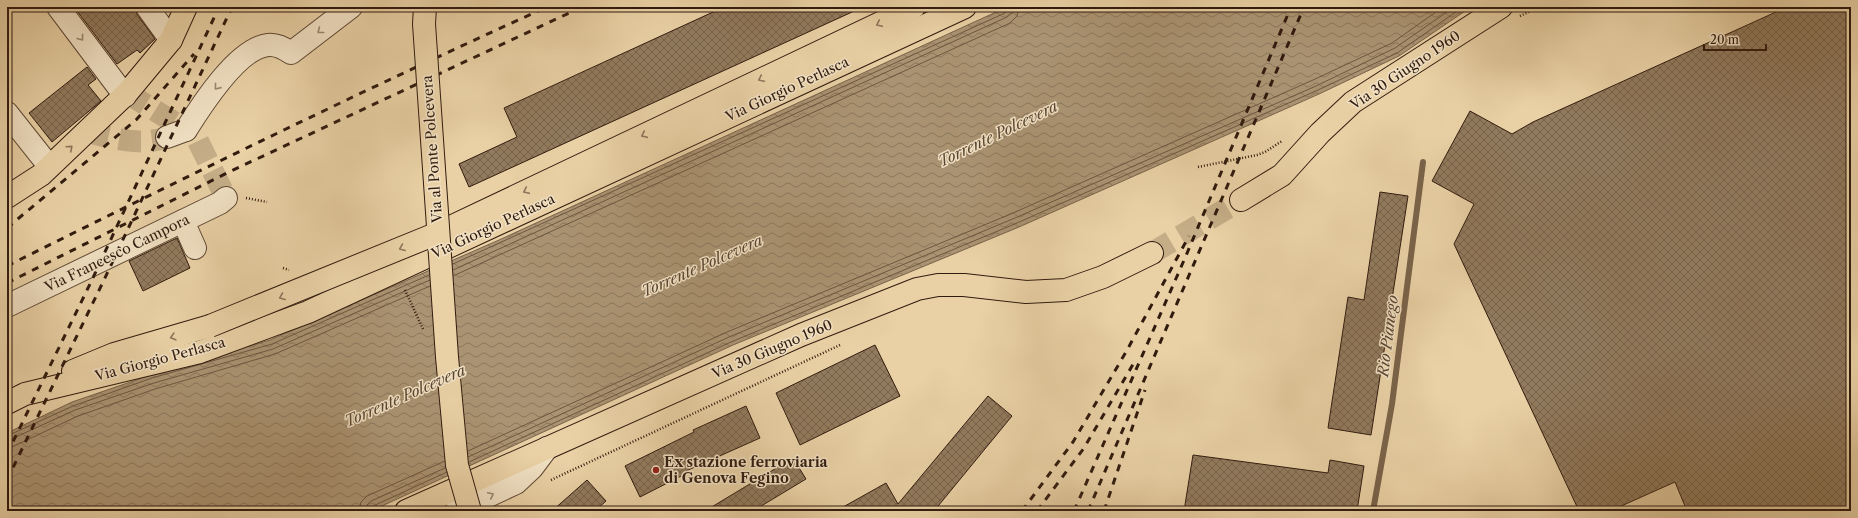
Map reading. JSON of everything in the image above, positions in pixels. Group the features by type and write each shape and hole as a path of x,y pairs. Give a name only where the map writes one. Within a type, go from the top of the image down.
{"main road":[{"path":"7,197 41,175 125,96 171,40 186,7"},
{"name":"Via al Ponte Polcevera","path":"425,7 424,24 447,357 457,465 470,511"},
{"path":"16,399 57,378 114,354 210,326 438,233 914,7"},
{"name":"Via Giorgio Perlasca","path":"16,399 200,352 308,312 965,7"},
{"name":"Via 30 Giugno 1960","path":"1241,200 1282,175 1320,133 1353,102 1501,7"},
{"name":"Via 30 Giugno 1960","path":"406,511 801,335 917,288 938,285 964,284 1026,292 1066,290 1103,277 1152,253"}],"street":[{"path":"58,7 125,96"},
{"path":"147,7 171,40"},
{"path":"181,133 210,95 242,58 267,45 283,47 291,53 351,7"},
{"path":"7,113 49,166"},
{"name":"Via Francesco Campora","path":"7,306 220,203 234,198"},
{"path":"183,221 195,248"},
{"path":"456,511 516,483 532,468 547,448"}],"path":[{"path":"234,198 267,202"},
{"path":"548,482 843,343"}],"water":[{"name":"Torrente Polcevera","path":"1007,7 1471,7 1399,56 1319,94 1019,227 733,345 371,511 7,511 7,433 72,402 151,375 270,340 499,240"}],"building":[{"path":"74,7 135,7 137,14 155,39 140,53 137,50 117,64"},
{"path":"724,7 863,7 469,187 459,164 517,137 504,108"},
{"path":"1787,7 1851,7 1851,511 1687,511 1675,482 1610,511 1579,511 1454,244 1474,204 1432,181 1470,111 1512,134 1533,122"},
{"path":"87,67 96,79 88,85 101,101 52,142 29,113"},
{"path":"1380,192 1408,196 1371,435 1328,428 1348,297 1364,300"},
{"path":"177,238 190,268 143,291 129,261"},
{"path":"875,345 900,396 800,445 776,393"},
{"path":"988,396 1012,416 934,511 836,511 886,483 898,504"},
{"path":"746,406 760,438 686,471 687,473 640,497 625,466 694,432 693,430"},
{"path":"1193,455 1328,473 1330,460 1364,466 1357,511 1184,511"},
{"path":"793,458 806,479 753,511 705,511"},
{"path":"587,480 606,501 595,511 552,511"}],"waterway":[{"name":"Rio Pianego","path":"1373,511 1392,404 1423,162"}],"tunnel":[{"path":"127,93 175,123"},
{"path":"87,132 117,139 137,141 157,140 167,137"},
{"path":"198,141 226,198"},
{"path":"1152,253 1241,200"}],"railway":[{"path":"7,454 91,282 219,7"},
{"path":"7,480 104,280 232,7"},
{"path":"7,266 276,134 547,7"},
{"path":"7,283 231,171 582,7"},
{"path":"1074,511 1185,258 1291,7"},
{"path":"1088,511 1304,7"},
{"path":"7,228 136,120 194,54"},
{"path":"1022,511 1073,442 1126,352 1189,236"},
{"path":"1037,511 1084,448 1135,361"},
{"path":"1104,511 1145,390"}],"place":[{"name":"Ex stazione ferroviaria di Genova Fegino","path":"656,470"}]}
